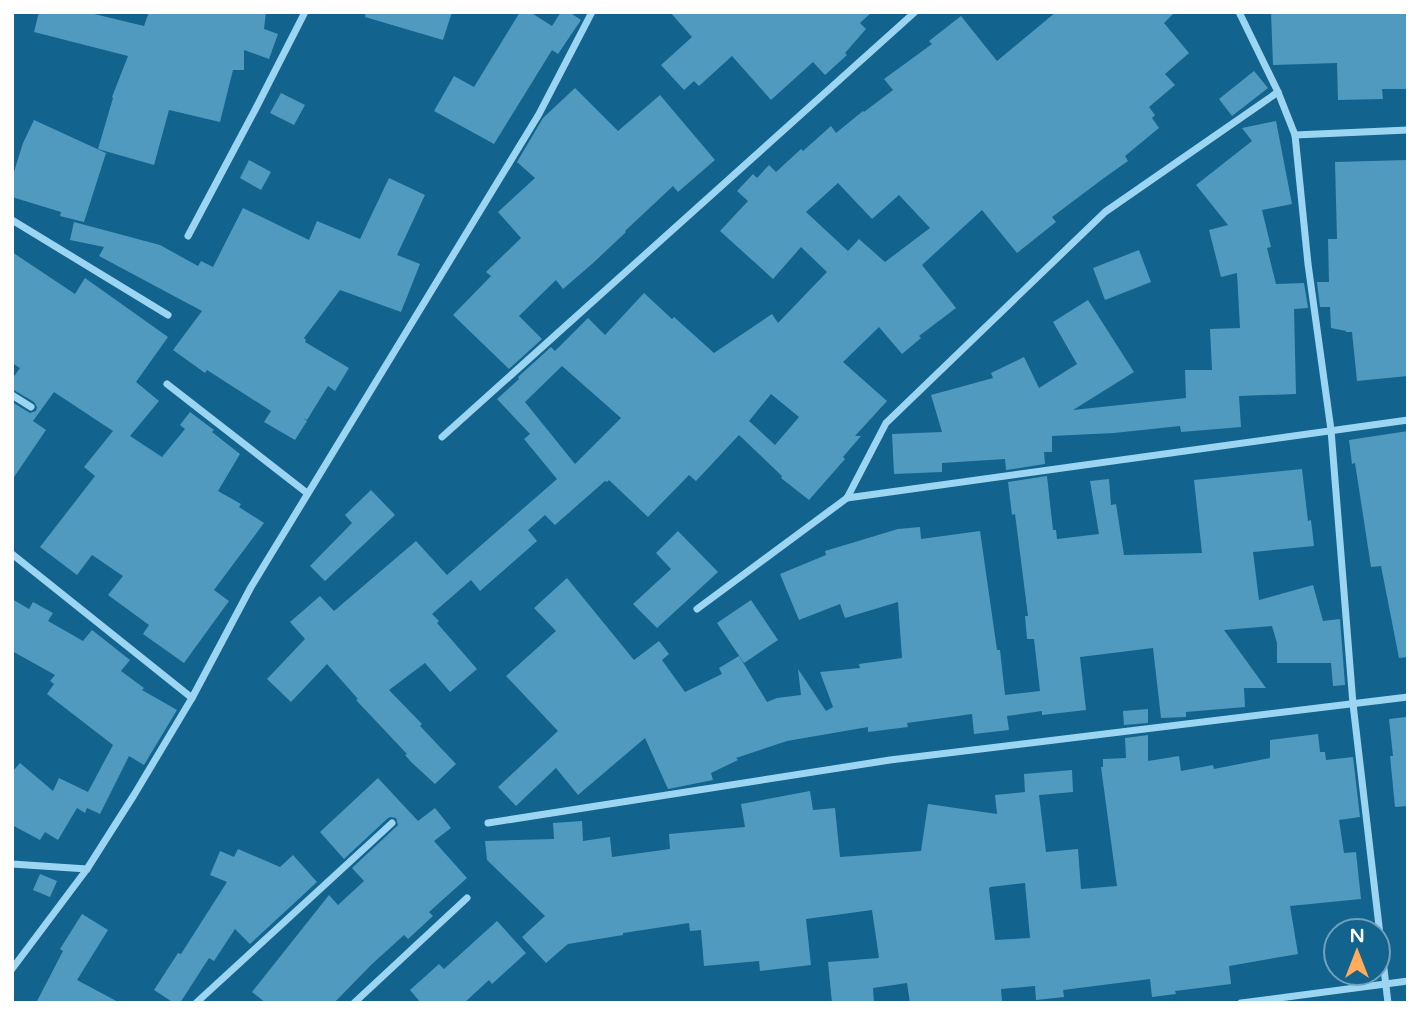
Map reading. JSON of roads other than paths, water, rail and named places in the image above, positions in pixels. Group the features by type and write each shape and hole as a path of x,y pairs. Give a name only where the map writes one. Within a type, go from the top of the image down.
{"street":[{"path":"188,236 305,12"},
{"path":"12,969 87,869 134,795 192,698 251,587 539,114 592,12"},
{"path":"442,437 915,12"},
{"path":"1239,12 1278,92 1295,135 1308,264 1331,430 1353,704 1378,917"},
{"path":"697,609 847,498 886,423 1105,212 1278,92"},
{"path":"1295,135 1408,130"},
{"path":"12,220 168,315"},
{"path":"167,384 307,493"},
{"path":"12,395 32,407"},
{"path":"847,498 1408,420"},
{"path":"12,554 192,698"},
{"path":"488,823 890,760 1408,697"},
{"path":"198,1002 392,823"},
{"path":"12,864 87,869"},
{"path":"354,1003 467,898"},
{"path":"1241,1003 1363,987"}]}
